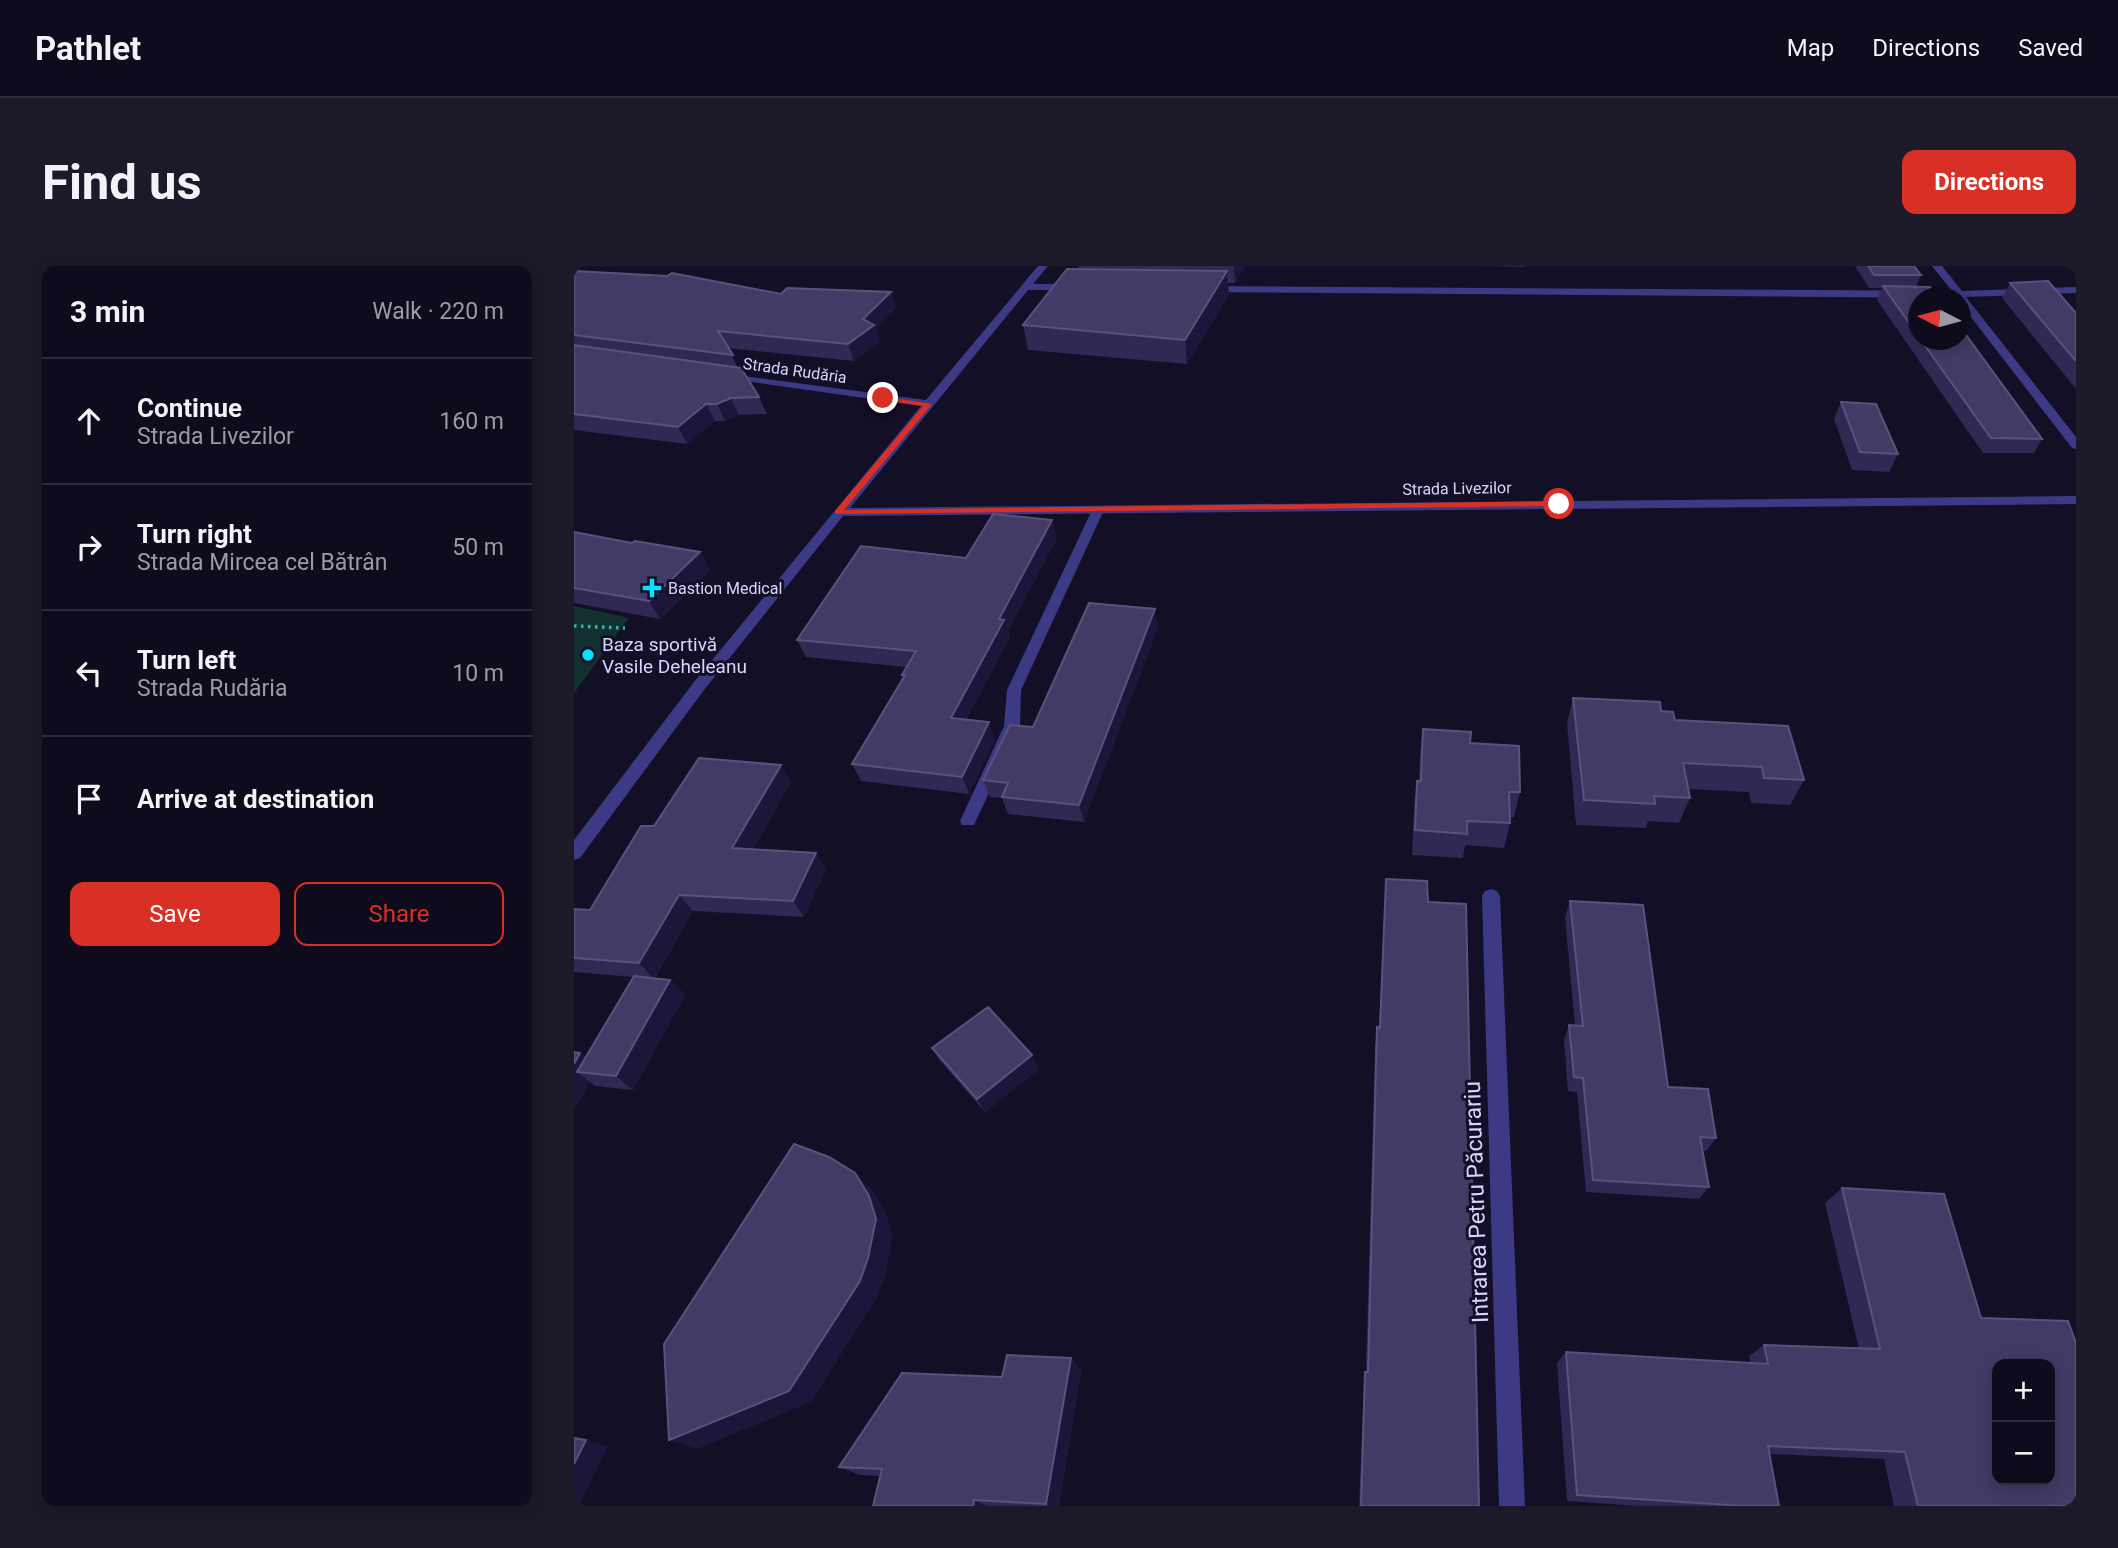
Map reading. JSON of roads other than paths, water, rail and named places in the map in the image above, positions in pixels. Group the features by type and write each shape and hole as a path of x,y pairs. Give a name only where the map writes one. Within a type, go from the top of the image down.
{"street":[{"path":"574,853 699,685 838,512 1043,266"},
{"path":"1937,266 1953,287"},
{"path":"1025,287 1081,288"},
{"path":"1192,288 1908,294"},
{"path":"1971,294 2076,290"},
{"path":"1971,311 2076,445"},
{"name":"Strada Rudăria","path":"708,373 929,404"},
{"name":"Strada Livezilor","path":"838,512 2076,500"},
{"path":"968,821 1012,726 1014,691 1098,510"},
{"name":"Intrarea Petru Păcurariu","path":"1491,896 1512,1506"}],"place":[{"name":"Bastion Medical","path":"652,588"},
{"name":"Baza sportivă Vasile Deheleanu","path":"588,655"}]}
